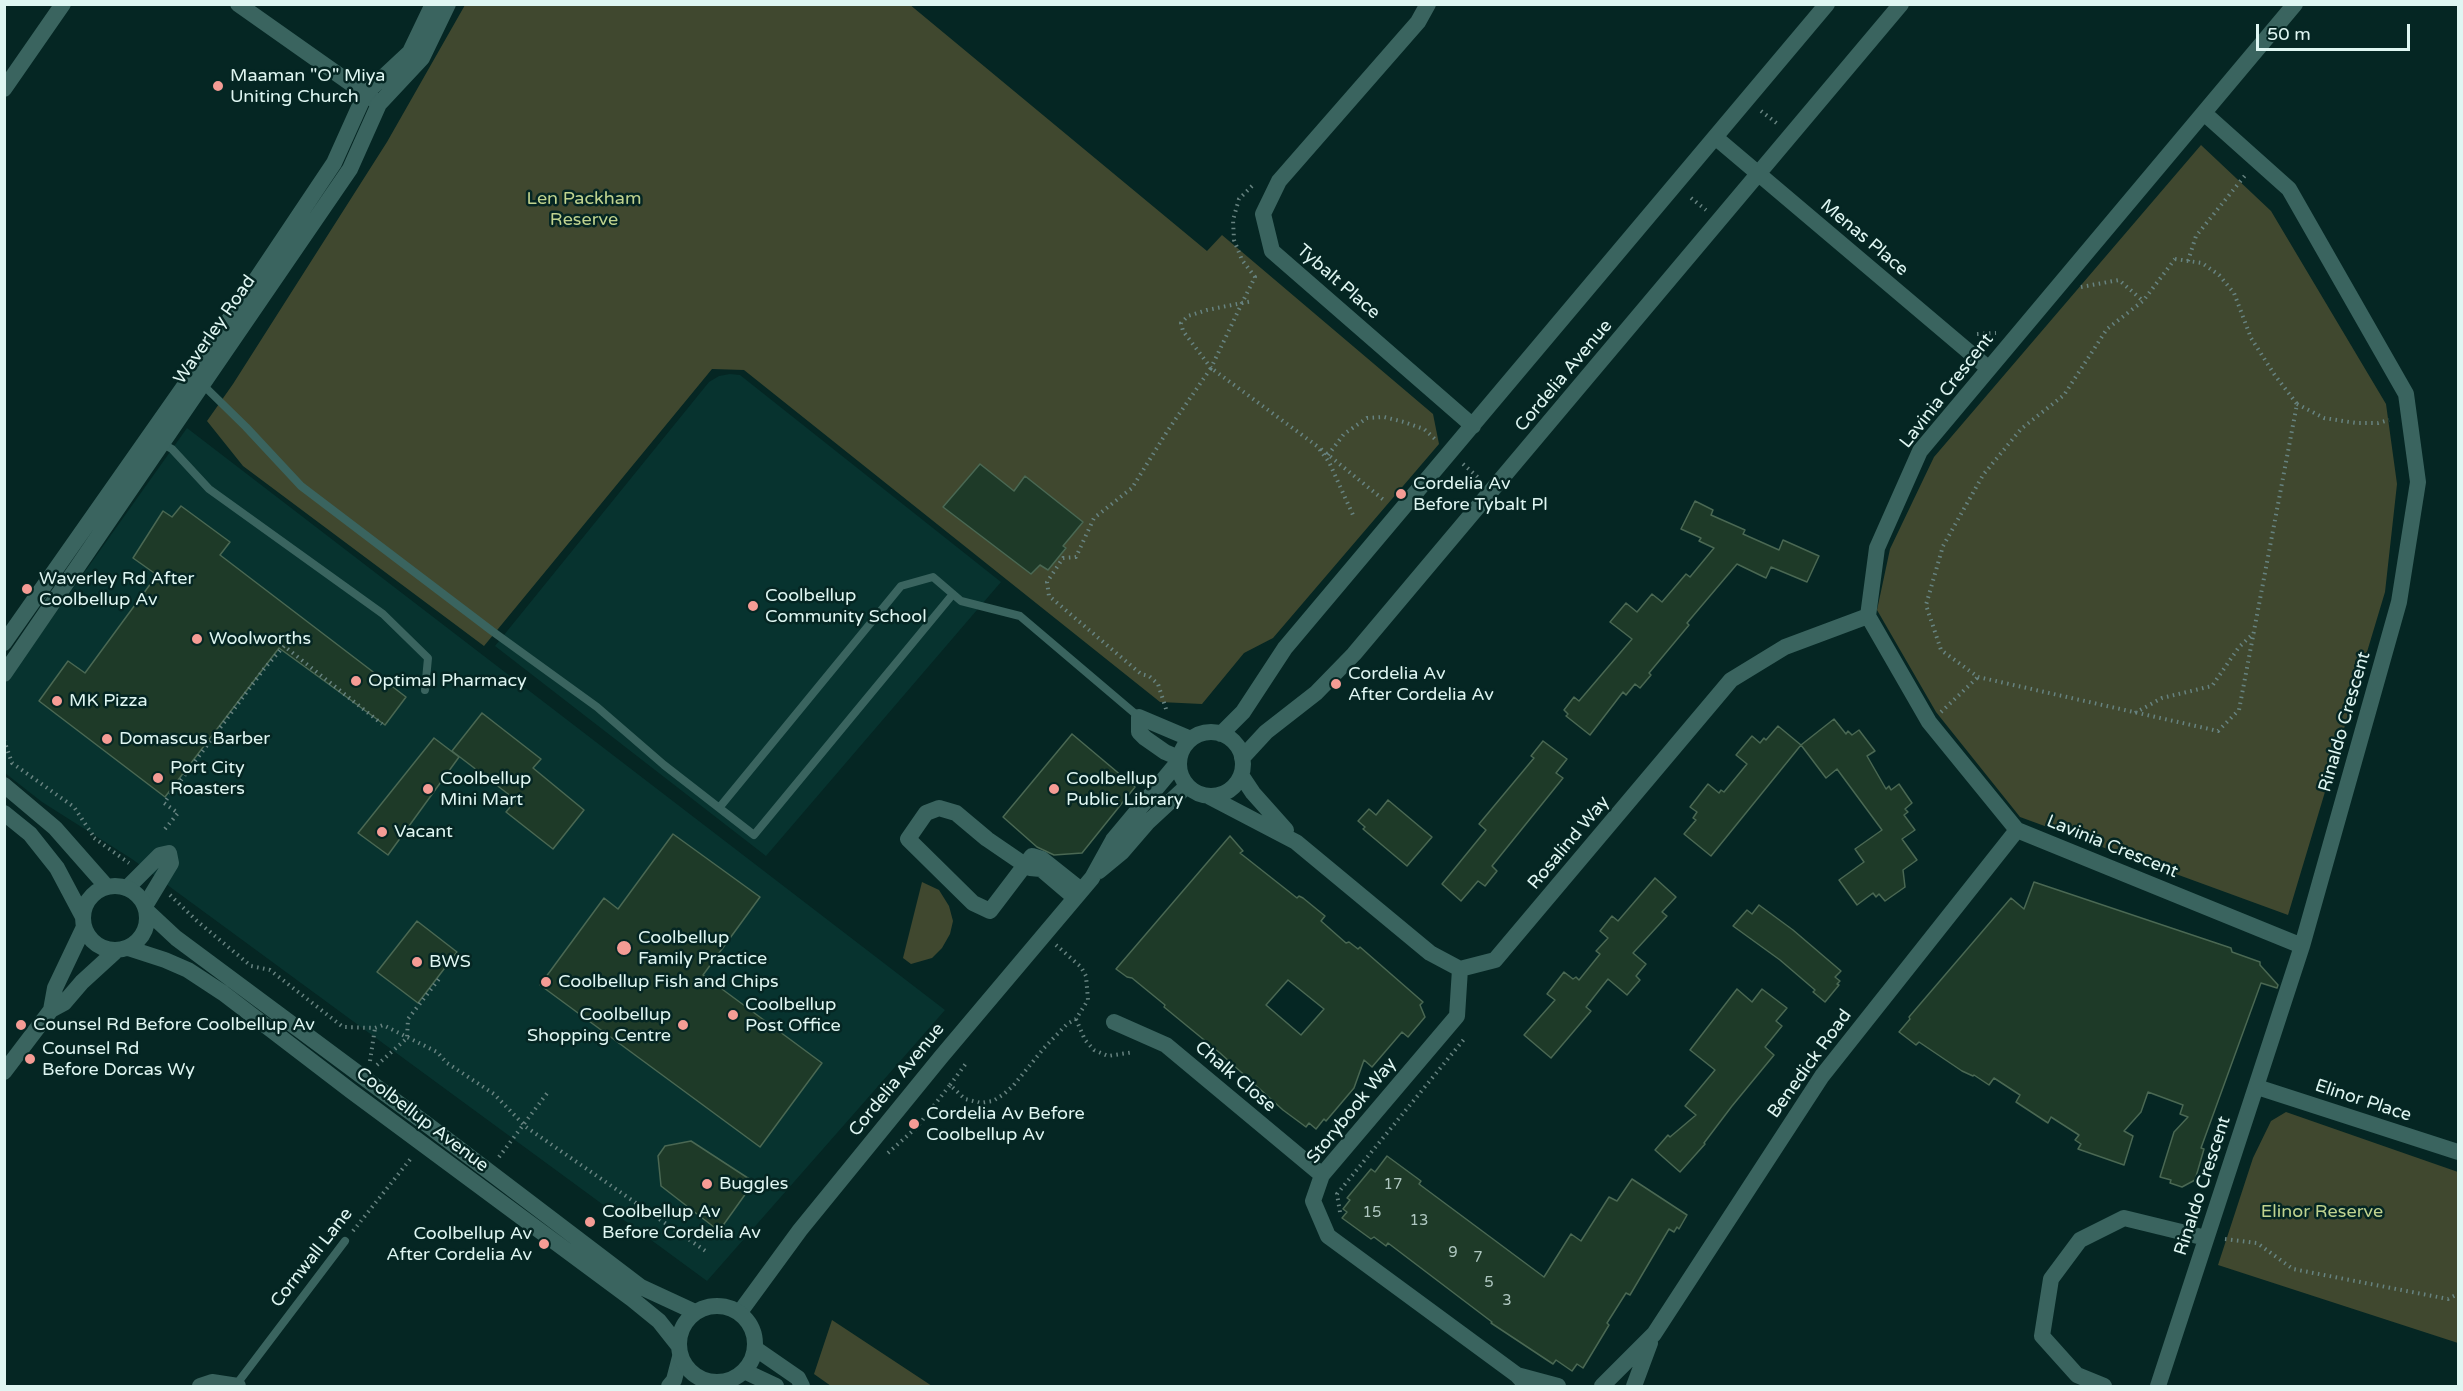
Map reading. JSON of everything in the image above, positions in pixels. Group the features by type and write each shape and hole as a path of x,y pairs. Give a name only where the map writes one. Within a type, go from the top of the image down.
{"street":[{"path":"4,89 63,4"},
{"path":"238,4 379,104"},
{"name":"Waverley Road","path":"4,674 161,443 197,380 334,163 365,94 410,52 433,4"},
{"name":"Waverley Road","path":"4,643 350,169 379,104 422,58 448,4"},
{"name":"Tybalt Place","path":"1428,4 1418,22 1279,181 1263,214 1272,251 1473,426"},
{"name":"Cordelia Avenue","path":"1221,734 1243,712 1286,648 1827,4"},
{"name":"Cordelia Avenue","path":"1241,767 1266,732 1316,693 1354,654 1901,4"},
{"name":"Lavinia Crescent","path":"2295,4 1920,451 1877,548 1868,615 1929,722 2017,830 2302,946"},
{"name":"Rinaldo Crescent","path":"2158,1386 2302,946 2399,602 2418,482 2406,394 2289,189 2204,113"},
{"name":"Menas Place","path":"1715,137 1988,368"},
{"name":"Rosalind Way","path":"1460,969 1495,960 1731,680 1785,647 1868,615"},
{"path":"1179,759 1165,752 1139,732 1139,717 1191,739"},
{"path":"1083,889 1113,840 1179,759 1191,739 1203,733 1221,734 1235,744 1241,767 1253,793 1296,842 1430,953 1460,969"},
{"path":"1179,759 1181,777 1193,791 1208,796 1296,842"},
{"path":"1208,796 1228,791 1241,767"},
{"path":"4,785 55,828 107,887"},
{"path":"1083,889 1122,852 1147,823 1187,786"},
{"path":"1025,865 990,911 973,903 908,839 926,813 939,808 956,813 987,839 1030,868 1041,869 1083,889"},
{"path":"4,813 30,834 57,868 89,937 97,945 107,949 123,949"},
{"name":"Benedick Road","path":"1654,1334 1822,1076 2017,830"},
{"path":"4,1072 51,1010 64,1003 82,982 123,949 137,942 144,933 147,922 146,909 157,884 171,863 169,853 160,855 127,888"},
{"path":"51,1010 55,988 84,922 90,898 107,887 127,888 135,892 146,909"},
{"name":"Cordelia Avenue","path":"740,1312 807,1220 940,1057 1083,889"},
{"name":"Coolbellup Avenue","path":"146,909 176,938 221,970 299,1041 659,1321 679,1351"},
{"name":"Coolbellup Avenue","path":"123,949 165,960 188,970 434,1129 640,1287 695,1312"},
{"name":"Storybook Way","path":"1460,969 1457,1016 1322,1175 1313,1201 1328,1236 1522,1381"},
{"name":"Chalk Close","path":"1114,1022 1166,1045 1322,1175"},
{"name":"Elinor Place","path":"2256,1087 2458,1152"},
{"path":"2104,1386 2077,1375 2042,1335 2051,1279 2080,1240 2124,1218 2206,1238"},
{"path":"669,1386 674,1380 680,1332 686,1320 695,1312 706,1306 729,1307 740,1312 753,1328 756,1349 752,1361 735,1378 721,1384 693,1374 679,1351"},
{"path":"1602,1386 1654,1334"},
{"path":"1634,1386 1654,1334"},
{"path":"756,1349 798,1378 802,1386"},
{"path":"744,1371 776,1386"},
{"path":"1522,1381 1558,1386"},
{"path":"206,1384 237,1385"}],"lane":[{"path":"197,380 246,427 301,486 597,707 664,765 754,835 953,594"},
{"path":"161,443 172,449 209,489 383,614 428,658 425,690"},
{"path":"719,808 901,586 933,577 961,601 1020,616 1134,710 1139,717"},
{"name":"Cornwall Lane","path":"237,1385 345,1241"}],"path":[{"path":"1759,109 1782,127"},
{"path":"2188,261 2196,236 2257,161"},
{"path":"1166,712 1164,696 1158,684 1149,676 1141,674 1049,596 1047,582 1064,558 1076,557 1094,518 1136,483 1168,430 1211,368 1255,277 1242,260 1234,240 1233,220 1239,199 1252,186"},
{"path":"1691,198 1709,212"},
{"path":"2297,404 2239,710 2218,730 1978,678 1941,650 1926,605 1943,546 1983,475 2020,429 2064,395 2107,329 2143,301 2175,259 2202,263 2219,275 2234,293 2251,338 2297,404 2324,418 2356,423 2378,423 2389,420"},
{"path":"2066,278 2082,288 2119,280 2143,301"},
{"path":"1252,301 1188,316 1181,323 1183,331 1211,368 1329,455 1390,505"},
{"path":"1329,455 1344,434 1367,418 1384,417 1424,429 1441,445"},
{"path":"1317,447 1329,462 1353,515"},
{"path":"1460,462 1483,482"},
{"path":"2134,713 2162,698 2212,686 2239,647 2254,633"},
{"path":"165,829 178,813 164,803 264,669 284,646 382,724"},
{"path":"1929,722 1978,678"},
{"path":"4,740 12,763 74,807 94,837 142,872"},
{"path":"85,845 94,837"},
{"path":"157,884 251,966 270,970 343,1027 375,1028 383,1025 437,1053 447,1063 494,1094 526,1127 707,1252"},
{"path":"950,1085 965,1099 981,1103 993,1101 1013,1086 1044,1048 1067,1024 1076,1019 1088,1000 1086,976 1081,967 1055,945"},
{"path":"375,1028 369,1067 376,1066 407,1038 408,1019 439,979"},
{"path":"1076,1019 1085,1040 1094,1050 1108,1056 1139,1052"},
{"path":"1340,1214 1337,1194 1468,1035"},
{"path":"886,1155 917,1127 967,1062"},
{"name":"Cornwall Lane","path":"345,1241 416,1152"},
{"path":"2224,1239 2258,1243 2293,1269 2448,1299 2458,1294"}],"shaded area":[{"name":"Coolbellup Community School","path":"740,375 1001,582 766,856 495,646 709,382 719,376"},
{"path":"187,428 945,1010 707,1281 132,859 42,802 5,773 5,684"}],"green space":[{"name":"Len Packham Reserve","path":"909,4 1207,251 1222,235 1433,414 1439,444 1273,638 1244,653 1202,704 1160,702 744,370 712,369 484,646 243,466 207,421 387,142 465,5"},
{"path":"2201,145 2271,211 2386,404 2397,484 2385,592 2288,915 2020,817 1936,712 1877,610 1890,549 1934,457"},
{"path":"922,882 939,890 949,906 953,921 950,934 942,948 932,958 911,964 903,958"},
{"name":"Elinor Reserve","path":"2286,1112 2458,1172 2458,1343 2218,1265 2253,1158 2271,1121"},
{"path":"832,1320 932,1386 831,1386 814,1374"}],"building":[{"path":"980,464 1014,491 1025,476 1083,522 1063,546 1066,548 1048,570 1040,565 1031,574 943,507"},
{"path":"1695,501 1713,510 1711,515 1745,530 1743,534 1779,550 1783,540 1819,556 1807,582 1771,567 1766,578 1737,564 1687,623 1689,625 1649,673 1651,675 1640,688 1635,684 1626,695 1623,692 1590,735 1566,716 1568,714 1564,710 1574,697 1579,701 1632,639 1610,622 1626,603 1637,612 1652,594 1662,602 1686,574 1690,577 1714,548 1699,541 1701,538 1681,529"},
{"name":"Woolworths","path":"181,506 230,542 220,555 406,697 385,725 279,648 165,797 39,701 68,661 85,673 157,575 133,558 163,511 172,517"},
{"path":"482,713 541,759 533,768 584,810 553,849 506,812 516,800 452,751"},
{"path":"1834,719 1846,734 1848,731 1852,735 1859,730 1875,751 1867,756 1886,789 1889,786 1891,790 1899,784 1912,803 1905,809 1908,812 1904,815 1915,830 1902,839 1917,860 1903,870 1905,887 1885,901 1879,894 1876,897 1873,893 1857,905 1839,880 1864,862 1855,849 1882,830 1837,769 1826,778 1801,745"},
{"path":"1778,726 1801,745 1711,856 1684,834 1696,820 1693,818 1697,812 1690,807 1708,784 1719,793 1721,790 1724,792 1747,764 1736,755 1752,736 1760,743 1764,738 1766,740"},
{"name":"Coolbellup Public Library","path":"1072,734 1135,787 1082,853 1054,855 1037,847 1003,817"},
{"path":"434,738 459,757 388,855 358,833"},
{"path":"1543,741 1567,759 1556,773 1563,778 1492,866 1497,871 1485,886 1478,881 1461,901 1442,884 1486,830 1479,824 1534,758 1531,756"},
{"path":"1388,800 1432,837 1407,866 1363,829 1365,827 1358,821 1369,809 1376,815"},
{"name":"Coolbellup Shopping Centre","path":"673,834 760,897 703,975 822,1063 760,1147 540,985 604,898 618,909"},
{"path":"1230,836 1243,851 1240,853 1297,898 1299,896 1303,898 1325,916 1321,921 1346,943 1349,942 1358,949 1360,947 1423,1002 1420,1005 1425,1017 1408,1037 1402,1032 1372,1067 1364,1060 1354,1088 1326,1121 1324,1119 1316,1129 1309,1123 1306,1127 1283,1110 1220,1053 1164,1007 1165,1005 1132,978 1116,969","holes":["1288,980 1324,1009 1301,1035 1266,1005"]},
{"path":"1655,878 1676,897 1662,912 1667,916 1633,953 1646,964 1636,976 1640,980 1627,995 1608,979 1586,1007 1591,1011 1551,1058 1524,1035 1555,1000 1547,994 1564,972 1573,979 1576,977 1579,980 1600,954 1596,951 1608,938 1600,931 1612,916 1618,921"},
{"path":"2034,882 2231,948 2232,952 2260,962 2260,965 2278,985 2277,988 2261,983 2201,1148 2204,1149 2195,1180 2182,1187 2170,1183 2171,1180 2160,1177 2174,1132 2188,1117 2180,1114 2183,1105 2148,1092 2141,1112 2124,1131 2133,1136 2124,1165 2078,1149 2081,1144 2075,1140 2079,1135 2051,1117 2048,1123 2016,1102 2020,1095 1994,1078 1989,1085 1974,1075 1962,1071 1919,1042 1916,1045 1899,1032 1910,1019 1909,1017 2011,898 2024,909"},
{"path":"1759,905 1793,930 1841,971 1835,977 1840,981 1837,984 1839,985 1825,1002 1813,992 1815,990 1780,960 1733,926 1747,910 1752,914"},
{"name":"BWS","path":"417,921 457,952 418,1003 377,972"},
{"path":"1737,989 1752,1002 1762,989 1787,1008 1776,1021 1782,1026 1765,1047 1774,1055 1732,1106 1705,1144 1680,1172 1655,1150 1668,1135 1670,1137 1696,1115 1685,1106 1715,1070 1690,1050"},
{"name":"Buggles","path":"691,1141 754,1182 719,1231 661,1186 658,1156 665,1146"},
{"path":"1387,1156 1421,1181 1419,1184 1544,1277 1571,1234 1581,1241 1609,1197 1617,1201 1632,1179 1687,1215 1679,1229 1677,1227 1674,1232 1669,1229 1630,1295 1626,1293 1607,1323 1609,1325 1583,1368 1577,1364 1572,1371 1556,1360 1553,1364 1491,1323 1388,1243 1386,1246 1374,1237 1371,1239 1342,1218 1347,1212 1343,1209 1350,1200 1347,1198 1371,1169 1375,1172"}],"place":[{"name":"Maaman \"O\" Miya Uniting Church","path":"218,86"},
{"name":"Cordelia Av Before Tybalt Pl","path":"1401,494"},
{"name":"Waverley Rd After Coolbellup Av","path":"27,589"},
{"name":"Coolbellup Community School","path":"753,606"},
{"name":"Woolworths","path":"197,639"},
{"name":"Optimal Pharmacy","path":"356,681"},
{"name":"Cordelia Av After Cordelia Av","path":"1336,684"},
{"name":"MK Pizza","path":"57,701"},
{"name":"Domascus Barber","path":"107,739"},
{"name":"Port City Roasters","path":"158,778"},
{"name":"Coolbellup Mini Mart","path":"428,789"},
{"name":"Coolbellup Public Library","path":"1054,789"},
{"name":"Vacant","path":"382,832"},
{"name":"Coolbellup Family Practice","path":"624,948"},
{"name":"BWS","path":"417,962"},
{"name":"Coolbellup Fish and Chips","path":"546,982"},
{"name":"Coolbellup Post Office","path":"733,1015"},
{"name":"Counsel Rd Before Coolbellup Av","path":"21,1025"},
{"name":"Coolbellup Shopping Centre","path":"683,1025"},
{"name":"Counsel Rd Before Dorcas Wy","path":"30,1059"},
{"name":"Cordelia Av Before Coolbellup Av","path":"914,1124"},
{"name":"Buggles","path":"707,1184"},
{"name":"Coolbellup Av Before Cordelia Av","path":"590,1222"},
{"name":"Coolbellup Av After Cordelia Av","path":"544,1244"}]}
